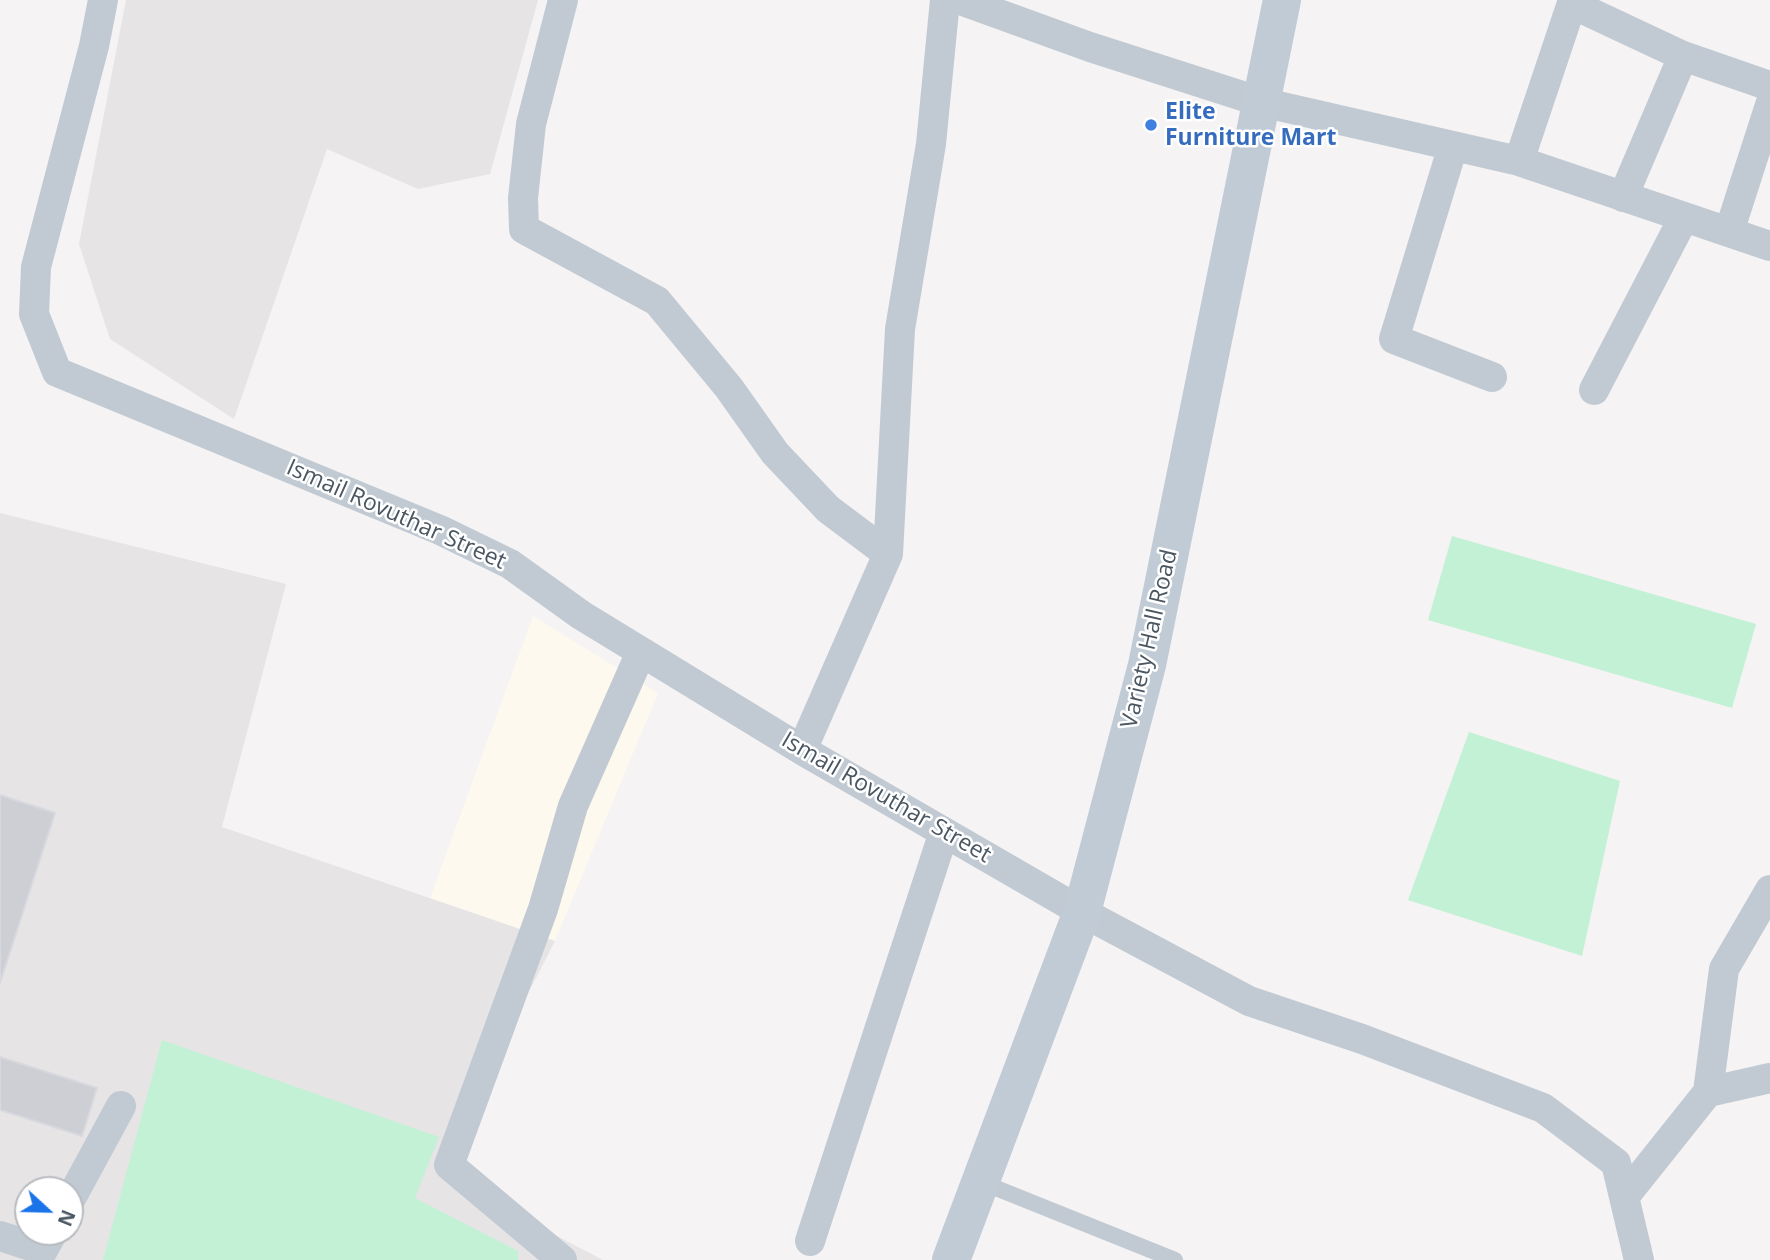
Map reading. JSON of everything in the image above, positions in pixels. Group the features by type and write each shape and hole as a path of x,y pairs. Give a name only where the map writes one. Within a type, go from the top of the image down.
{"street":[{"name":"Ismail Rovuthar Street","path":"103,0 94,46 36,267 34,314 57,372 440,530 510,564 581,615 803,750 1083,912 1249,1002 1362,1039 1544,1108 1616,1163 1639,1260"},
{"path":"563,0 531,124 523,198 524,229 657,300 729,388 775,453 828,509 888,554"},
{"path":"803,750 888,554 900,329 931,144 945,0"},
{"path":"960,0 1090,47 1261,102 1519,161 1770,246"},
{"name":"Variety Hall Road","path":"951,1260 1083,912 1147,665 1282,0"},
{"path":"1519,161 1573,2 1683,56 1770,86"},
{"path":"1623,197 1683,56"},
{"path":"1729,232 1764,147 1770,105"},
{"path":"1453,146 1394,339 1492,377"},
{"path":"1594,390 1684,217"},
{"path":"562,1260 449,1165 543,909 573,806 641,652"},
{"path":"810,1241 944,832"},
{"path":"1625,1196 1708,1092 1724,969 1770,890"},
{"path":"1708,1092 1770,1078"},
{"path":"83,1176 121,1106"}],"lane":[{"path":"981,1182 1175,1260"}],"shaded area":[{"path":"126,0 538,0 490,174 418,189 327,149 234,419 110,339 79,244"},
{"path":"0,513 286,584 222,827 555,941 436,1173 603,1260 0,1260"},
{"path":"533,616 658,693 555,941 430,898"}],"green space":[{"path":"1452,536 1756,624 1732,708 1428,620"},
{"path":"1469,732 1620,781 1582,956 1408,900"},
{"path":"162,1040 439,1137 415,1198 518,1251 518,1260 103,1260"}],"building":[{"path":"0,795 55,813 0,983"},
{"path":"0,1057 97,1088 82,1136 0,1110"}],"place":[{"name":"Elite Furniture Mart","path":"1151,125"}]}
